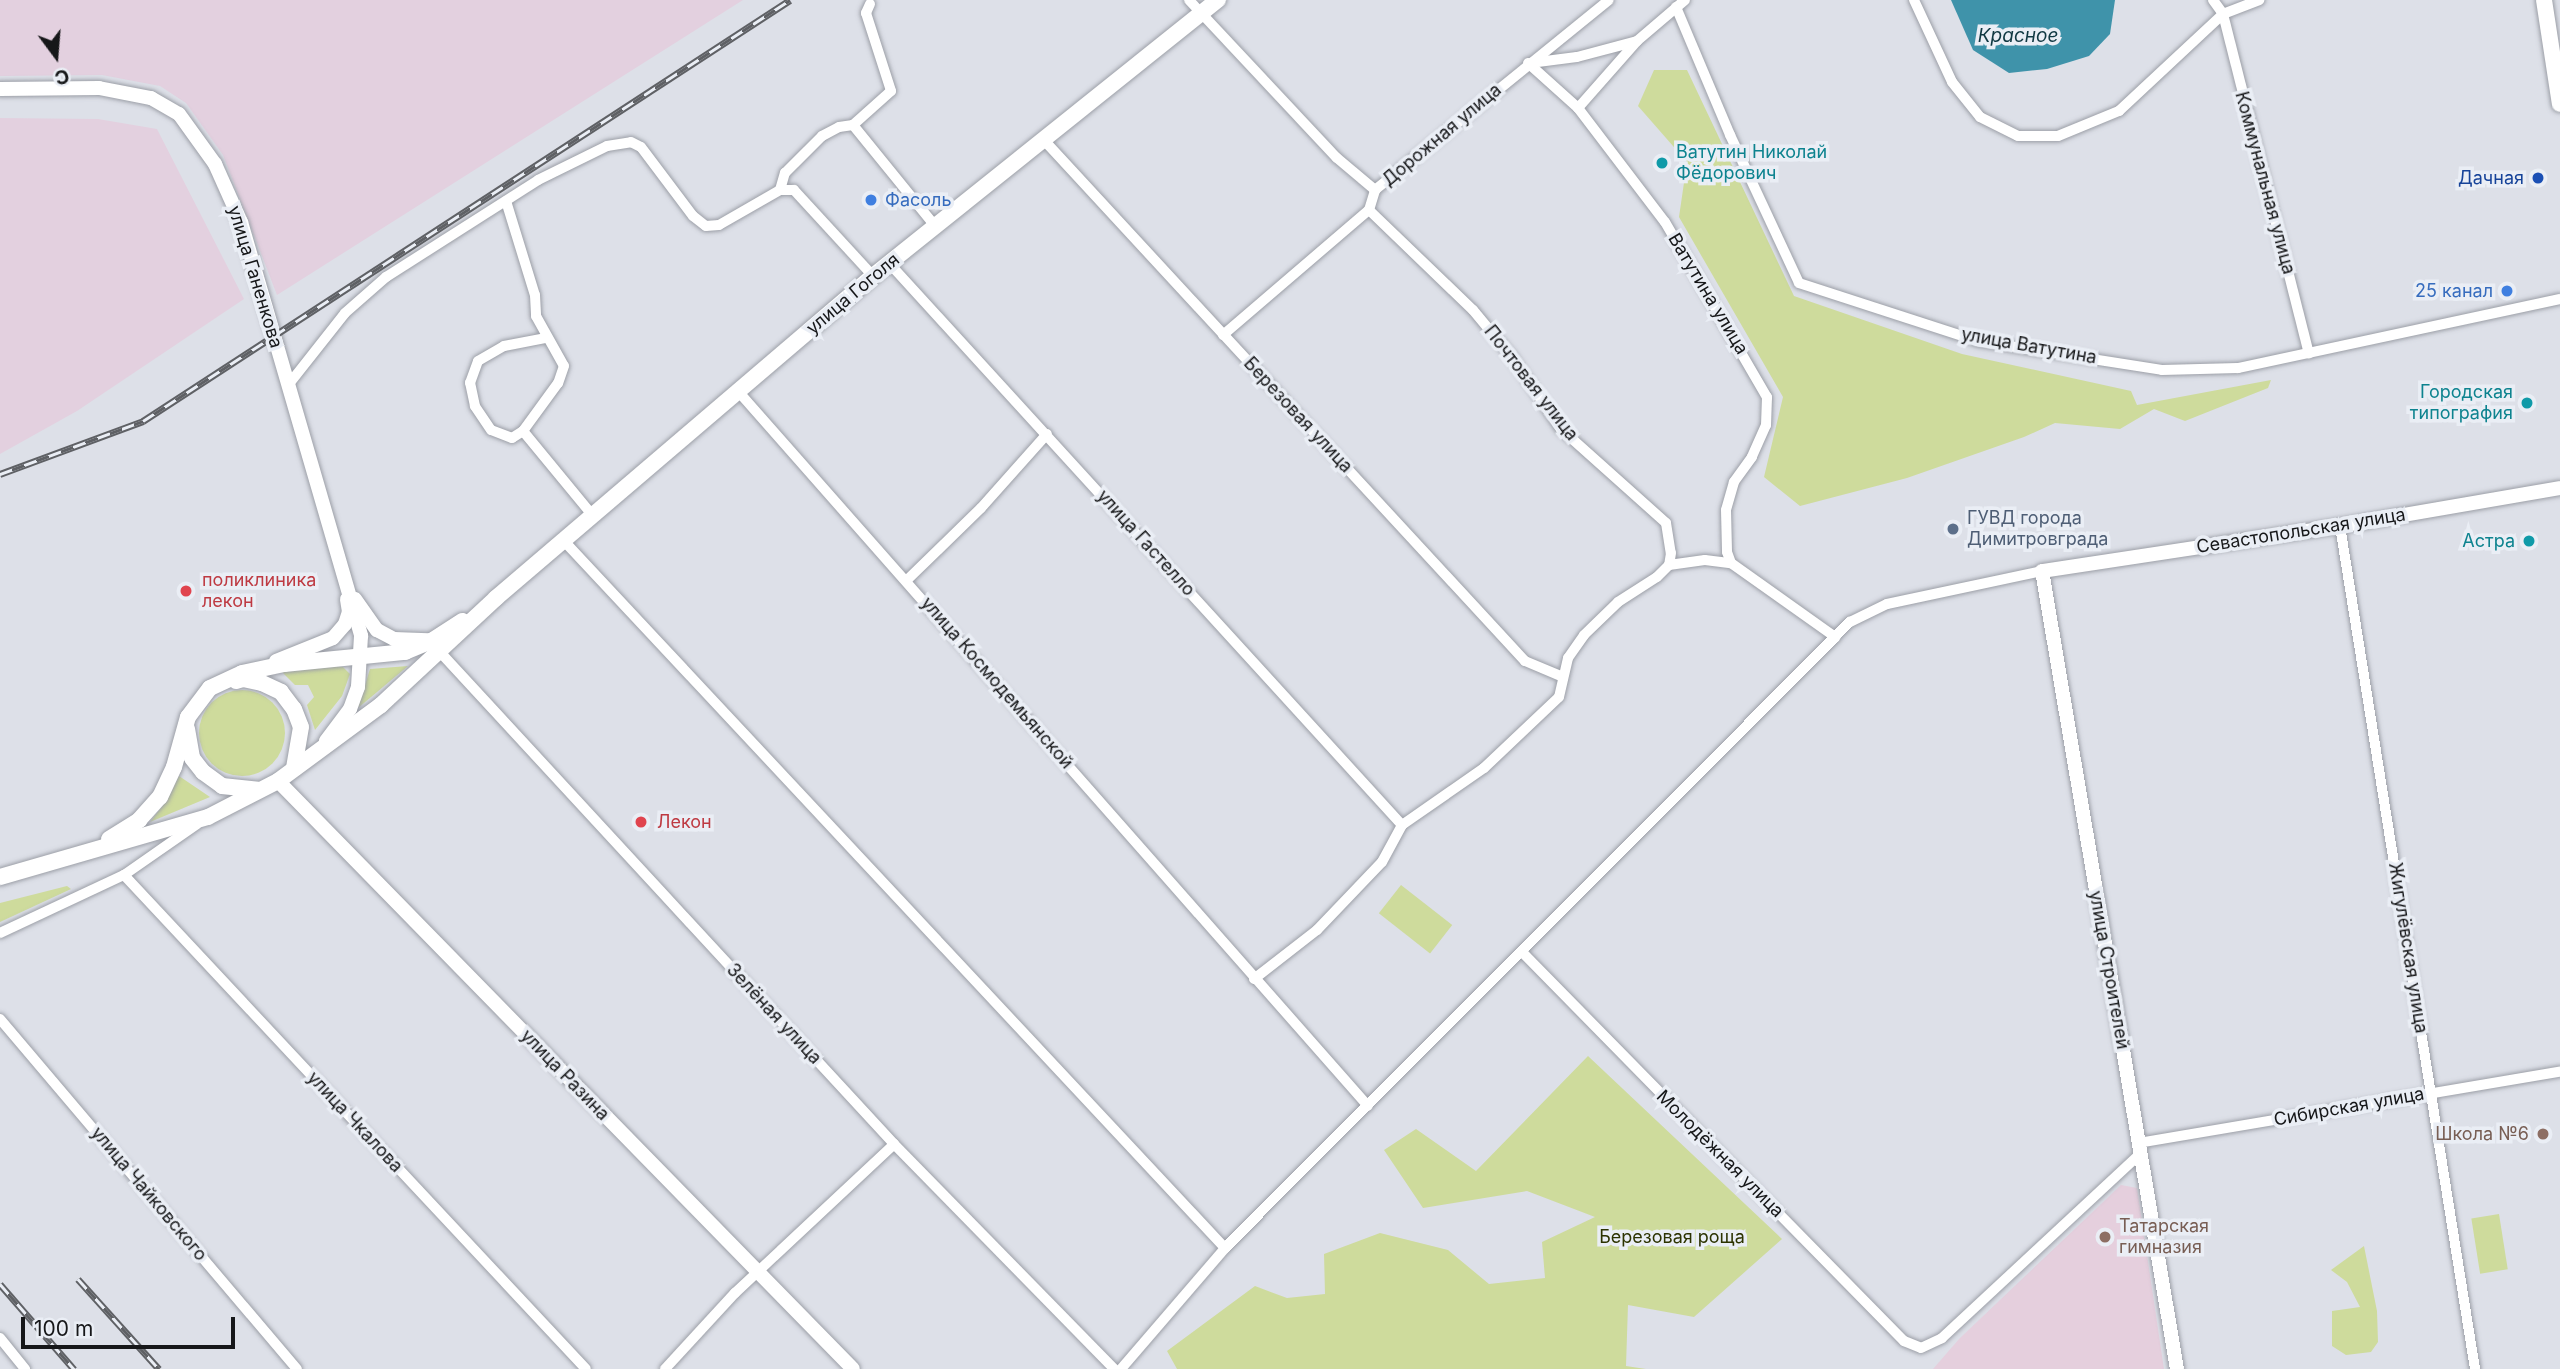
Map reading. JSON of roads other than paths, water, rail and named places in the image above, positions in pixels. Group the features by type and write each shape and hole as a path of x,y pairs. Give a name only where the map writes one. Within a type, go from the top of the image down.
{"main road":[{"name":"улица Гоголя","path":"437,646 564,541 873,276 1042,138 1219,0"},
{"path":"2544,0 2560,104"},
{"path":"86,850 139,820 160,797 174,768 188,718 210,688 242,673 298,662 361,658 437,646"},
{"path":"0,877 86,850 208,817 261,790 381,705 437,646"},
{"path":"210,688 243,679 281,692 294,709 301,727 294,768"},
{"path":"188,718 186,737 192,758 203,772 222,786 261,790"}],"street":[{"path":"1189,0 1337,158 1376,190"},
{"name":"Дорожная улица","path":"1369,210 1376,190 1528,63 1609,0"},
{"path":"1914,0 1952,82 1980,117 2018,136 2058,136 2119,111 2223,14 2259,0"},
{"path":"1923,0 1928,29"},
{"name":"Коммунальная улица","path":"2213,0 2223,14 2309,353"},
{"name":"улица Ватутина","path":"1578,108 1637,41 1681,3 1730,135 1799,283 1978,341 2162,370 2238,368 2560,299"},
{"path":"780,190 785,173 822,136 839,127 853,125 891,90 866,13 870,4"},
{"path":"1528,63 1577,57 1637,41"},
{"name":"Ватутина улица","path":"1528,63 1578,108 1665,222 1767,397 1766,425 1752,457 1734,482 1726,510 1727,552 1731,563"},
{"name":"улица Ганенкова","path":"0,89 99,88 151,99 179,114 215,164 241,222 361,636 358,687 349,709 316,753"},
{"path":"853,125 935,226"},
{"name":"Березовая улица","path":"1042,138 1525,661 1563,677"},
{"path":"289,384 345,313 386,278 538,180 607,146 631,142 641,147 692,216 706,226 719,225 780,190 794,190 873,276"},
{"path":"506,201 535,295 536,316 564,366 558,383 523,431 512,438 491,430 475,406 470,383 478,361 504,346 546,338"},
{"path":"1223,335 1369,210"},
{"name":"Почтовая улица","path":"1369,210 1473,310 1512,357 1562,429 1666,523 1671,552 1669,565"},
{"name":"улица Гастелло","path":"889,263 1402,825"},
{"name":"улица Космодемьянской","path":"737,390 908,580 1254,979 1368,1106"},
{"path":"523,431 593,516"},
{"path":"908,580 981,508 1047,434"},
{"name":"Севастопольская улица","path":"2042,571 2340,526 2560,488"},
{"name":"Жигулёвская улица","path":"2340,526 2475,1369"},
{"path":"564,541 1225,1248"},
{"path":"1254,979 1317,930 1382,862 1402,825 1484,768 1559,697 1568,658 1584,635 1618,602 1657,577 1669,565 1705,560 1731,563 1835,637"},
{"path":"1121,1369 1225,1248 1523,953 1850,622 1887,604 2042,571"},
{"name":"улица Строителей","path":"2042,571 2177,1369"},
{"path":"346,587 377,630 394,639 437,646"},
{"path":"242,673 333,638 345,624 348,612 346,587"},
{"name":"Зелёная улица","path":"437,646 894,1144 1114,1369"},
{"name":"улица Разина","path":"278,780 853,1369"},
{"path":"0,933 124,875 208,817"},
{"name":"улица Чкалова","path":"124,875 586,1369"},
{"name":"Молодёжная улица","path":"1523,953 1904,1341 1922,1348 1942,1338 2139,1148"},
{"name":"улица Чайковского","path":"0,1019 297,1369"},
{"name":"Сибирская улица","path":"2139,1148 2560,1072"},
{"path":"665,1369 757,1272 894,1144"},
{"path":"0,1338 25,1369"}],"water":[{"name":"Красное","path":"1951,0 2115,0 2110,34 2089,56 2047,69 2009,73 1973,50"}],"railway":[{"path":"0,474 143,421 790,0"},
{"path":"78,1279 159,1369"},
{"path":"0,1284 74,1369"}],"place":[{"name":"Ватутин Николай Фёдорович","path":"1662,163"},
{"name":"Дачная","path":"2538,178"},
{"name":"Фасоль","path":"871,200"},
{"name":"25 канал","path":"2507,291"},
{"name":"Городская типография","path":"2527,403"},
{"name":"ГУВД города Димитровграда","path":"1953,529"},
{"name":"Астра","path":"2529,541"},
{"name":"поликлиника лекон","path":"186,591"},
{"name":"Лекон","path":"641,822"},
{"name":"Школа №6","path":"2543,1134"},
{"name":"Татарская гимназия","path":"2105,1237"}],"park label":[{"name":"Березовая роща","path":"1672,1237"}]}
